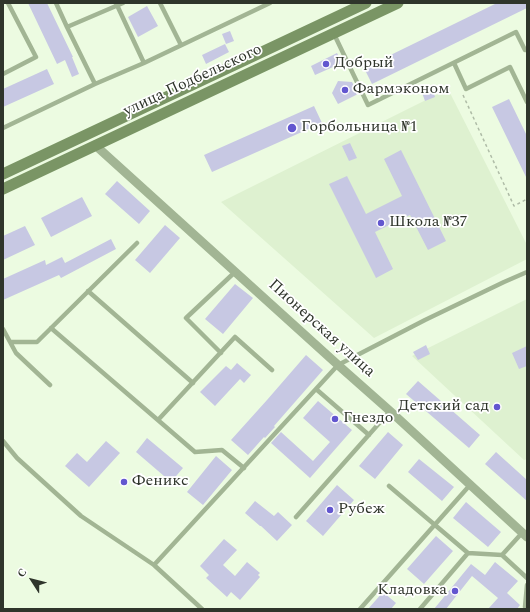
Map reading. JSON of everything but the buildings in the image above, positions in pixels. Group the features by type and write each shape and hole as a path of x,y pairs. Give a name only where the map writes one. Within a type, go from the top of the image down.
{"main road":[{"name":"улица Подбельского","path":"5,173 366,3"},
{"name":"улица Подбельского","path":"8,187 398,3"},
{"path":"5,173 8,187"}],"street":[{"name":"Пионерская улица","path":"95,145 525,535"}],"lane":[{"path":"3,74 36,57 8,3"},
{"path":"56,3 94,84"},
{"path":"67,26 117,4 123,3"},
{"path":"160,3 181,45"},
{"path":"3,128 94,84 144,63 268,3"},
{"path":"117,4 144,63"},
{"path":"334,33 368,105 516,32 525,50 527,50"},
{"path":"454,63 466,89 510,67 527,102"},
{"path":"10,342 37,342 137,243"},
{"path":"221,352 186,318 235,272"},
{"path":"154,565 338,365 425,320 527,272"},
{"path":"88,292 193,383"},
{"path":"52,328 195,452 222,450 244,468"},
{"path":"3,329 16,353 50,385"},
{"path":"158,420 235,336 272,370"},
{"path":"316,389 369,435"},
{"path":"296,517 390,411"},
{"path":"3,441 17,458 81,516 154,565 202,609"},
{"path":"360,609 470,485"},
{"path":"389,486 468,553 502,555 527,578"},
{"path":"502,555 525,535"},
{"path":"420,609 468,553"},
{"path":"527,585 525,607 527,609"}],"path":[{"path":"466,89 462,93 514,206 527,199"}],"shaded area":[{"name":"Школа №37","path":"448,89 527,245 527,259 374,338 221,202"},
{"name":"Детский сад","path":"527,299 527,459 524,460 412,356"}],"place":[{"name":"Добрый","path":"326,64"},
{"name":"Фармэконом","path":"345,90"},
{"name":"Горбольница №1","path":"292,128"},
{"name":"Школа №37","path":"381,223"},
{"name":"Детский сад","path":"497,407"},
{"name":"Гнездо","path":"335,419"},
{"name":"Феникс","path":"124,482"},
{"name":"Рубеж","path":"330,510"},
{"name":"Кладовка","path":"455,591"}]}
